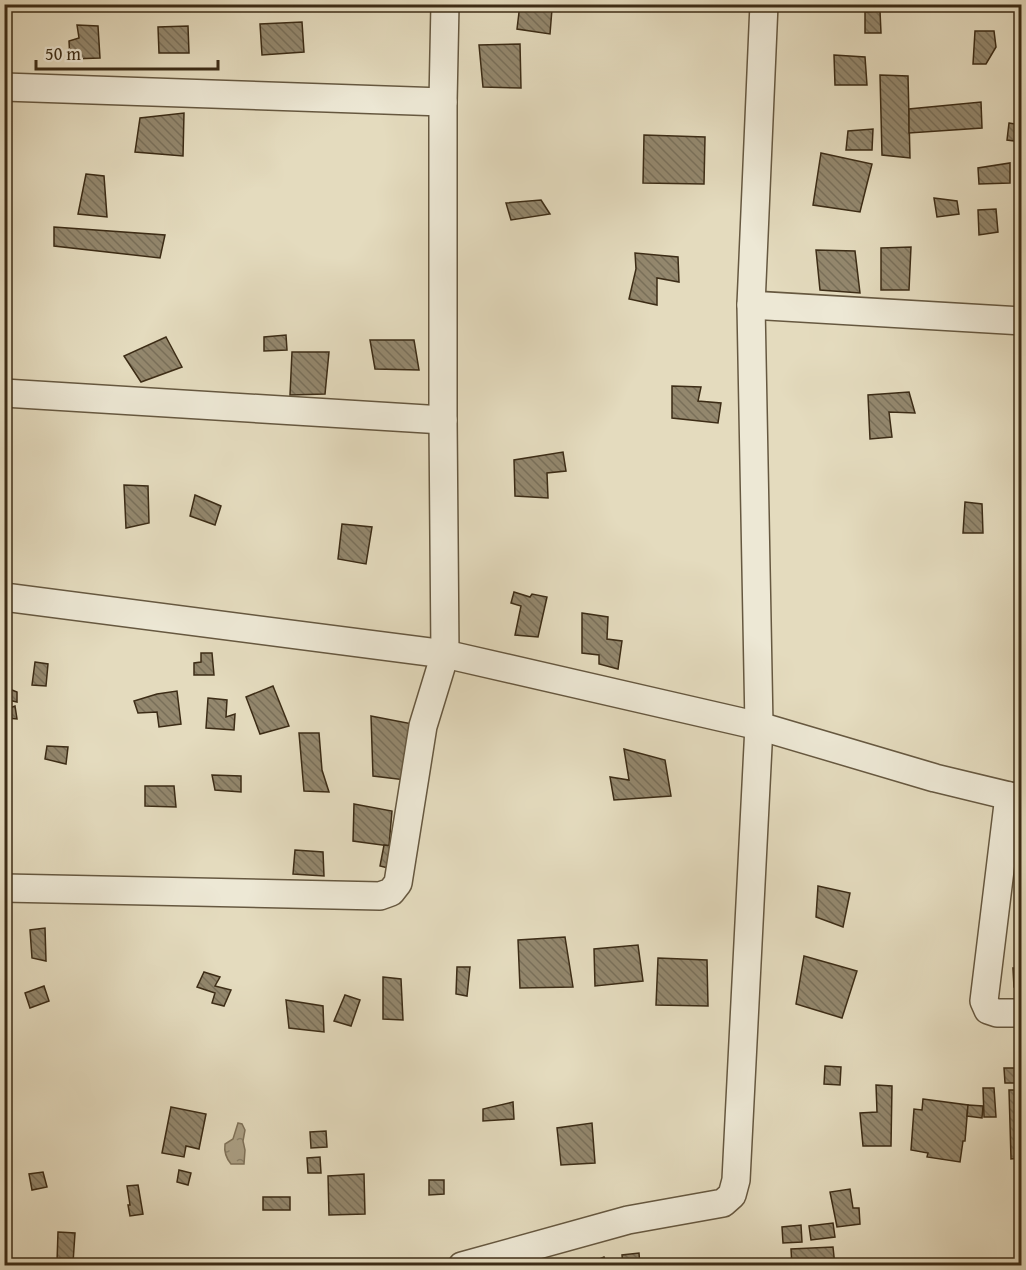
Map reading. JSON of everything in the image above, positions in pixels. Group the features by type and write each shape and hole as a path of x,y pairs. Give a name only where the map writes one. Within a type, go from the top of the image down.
{"street":[{"path":"4,888 380,896 391,892 398,883 423,726 445,654 442,102 445,4"},
{"path":"462,1266 628,1220 723,1203 732,1195 736,1180 759,726 751,305 764,4"},
{"path":"4,87 442,102"},
{"path":"751,305 1022,321"},
{"path":"4,393 443,420"},
{"path":"4,597 445,654 759,726 935,778 1015,797 984,1001 988,1010 997,1013 1022,1013"}],"water":[{"path":"238,1123 242,1124 245,1130 244,1164 231,1164 226,1154 225,1144 233,1139"}],"building":[{"path":"520,4 532,4 552,9 550,34 517,29"},
{"path":"880,11 881,33 865,33 865,12"},
{"path":"302,22 304,52 262,55 260,24"},
{"path":"77,25 98,26 100,58 70,59 69,41 79,38"},
{"path":"188,26 189,53 159,53 158,27"},
{"path":"975,31 994,31 996,47 986,64 973,64"},
{"path":"520,44 521,88 483,87 479,45"},
{"path":"834,55 865,57 867,85 835,85"},
{"path":"880,75 908,76 910,158 882,155"},
{"path":"981,102 982,128 909,133 909,109"},
{"path":"184,113 183,156 135,152 140,118"},
{"path":"1009,123 1022,125 1022,142 1007,140"},
{"path":"873,129 872,150 846,150 848,131"},
{"path":"644,135 705,137 704,184 643,183"},
{"path":"821,153 872,164 860,212 813,205"},
{"path":"1010,163 1010,183 979,184 978,168"},
{"path":"86,174 104,176 107,217 78,214"},
{"path":"934,198 957,201 959,214 937,217"},
{"path":"541,200 550,214 511,220 506,203"},
{"path":"996,209 998,232 979,235 978,210"},
{"path":"54,227 165,235 160,258 54,246"},
{"path":"911,247 909,290 881,290 881,248"},
{"path":"816,250 855,251 860,293 820,290"},
{"path":"635,253 678,257 679,282 657,278 657,305 629,299 636,269"},
{"path":"286,335 287,350 264,351 264,337"},
{"path":"166,337 182,367 141,382 124,356"},
{"path":"370,340 414,340 419,370 375,369"},
{"path":"292,352 329,352 325,394 290,395"},
{"path":"672,386 701,387 698,401 721,403 718,423 672,418"},
{"path":"909,392 915,413 889,412 892,437 870,439 868,395"},
{"path":"563,452 566,471 547,473 548,498 515,496 514,460"},
{"path":"124,485 148,486 149,523 126,528"},
{"path":"195,495 221,506 215,525 190,516"},
{"path":"965,502 982,504 983,533 963,533"},
{"path":"1019,508 1022,508 1022,569 1017,568"},
{"path":"342,524 372,527 366,564 338,559"},
{"path":"514,592 530,597 532,594 547,597 538,637 515,635 521,606 511,603"},
{"path":"582,613 608,617 607,639 622,641 618,669 599,664 599,655 582,653"},
{"path":"201,653 212,653 214,675 194,675 194,663 201,662"},
{"path":"35,662 48,664 46,686 32,685"},
{"path":"273,686 289,726 260,734 246,697"},
{"path":"7,688 17,692 17,702 4,699"},
{"path":"177,691 181,724 159,727 157,712 138,713 134,701"},
{"path":"208,698 227,700 226,717 235,714 234,730 206,728"},
{"path":"15,706 17,719 7,718 7,709"},
{"path":"371,716 423,726 414,781 373,776"},
{"path":"299,733 319,733 322,770 329,792 304,791"},
{"path":"47,746 68,747 66,764 45,759"},
{"path":"624,749 665,760 671,796 614,800 610,777 629,780"},
{"path":"212,775 241,776 241,792 215,790"},
{"path":"145,786 174,786 176,807 145,806"},
{"path":"354,804 392,811 389,846 353,841"},
{"path":"384,845 404,847 400,871 380,866"},
{"path":"295,850 323,852 324,876 293,874"},
{"path":"818,886 850,893 843,927 816,917"},
{"path":"45,928 46,961 32,958 30,930"},
{"path":"565,937 573,987 520,988 518,940"},
{"path":"638,945 643,981 595,986 594,949"},
{"path":"804,956 857,971 842,1018 796,1004"},
{"path":"658,958 707,960 708,1006 656,1005"},
{"path":"457,967 470,967 467,996 456,994"},
{"path":"1013,968 1022,968 1022,987 1014,987"},
{"path":"204,972 220,977 215,986 231,990 224,1006 212,1003 215,993 197,987"},
{"path":"383,977 401,979 403,1020 383,1019"},
{"path":"44,986 49,1001 30,1008 25,993"},
{"path":"345,995 360,1000 351,1026 334,1021"},
{"path":"286,1000 323,1006 324,1032 289,1028"},
{"path":"825,1066 841,1067 840,1085 824,1084"},
{"path":"1004,1068 1020,1068 1020,1083 1005,1083"},
{"path":"876,1085 892,1086 891,1146 863,1146 860,1113 877,1112"},
{"path":"983,1088 994,1088 996,1117 984,1117"},
{"path":"1009,1090 1022,1090 1022,1158 1011,1159"},
{"path":"923,1099 968,1105 965,1141 963,1141 960,1162 927,1157 928,1153 911,1150 914,1109 922,1110"},
{"path":"513,1102 514,1119 483,1121 483,1109"},
{"path":"968,1105 983,1106 982,1118 967,1116"},
{"path":"171,1107 206,1114 199,1149 186,1146 184,1157 162,1153"},
{"path":"592,1123 595,1163 561,1165 557,1128"},
{"path":"326,1131 327,1147 311,1148 310,1132"},
{"path":"320,1157 321,1173 308,1173 307,1158"},
{"path":"179,1170 191,1173 188,1185 177,1182"},
{"path":"43,1172 47,1187 32,1190 29,1174"},
{"path":"364,1174 365,1214 329,1215 328,1176"},
{"path":"429,1180 444,1180 444,1194 429,1195"},
{"path":"138,1185 143,1214 130,1216 127,1186"},
{"path":"850,1189 853,1208 859,1208 860,1224 837,1227 830,1192"},
{"path":"263,1197 290,1197 290,1210 263,1210"},
{"path":"833,1223 835,1237 811,1240 809,1226"},
{"path":"801,1225 802,1242 783,1243 782,1227"},
{"path":"58,1232 75,1233 73,1263 57,1262"},
{"path":"833,1247 835,1266 792,1266 791,1249"},
{"path":"639,1253 640,1266 623,1266 622,1255"},
{"path":"604,1257 608,1266 584,1266"}]}
